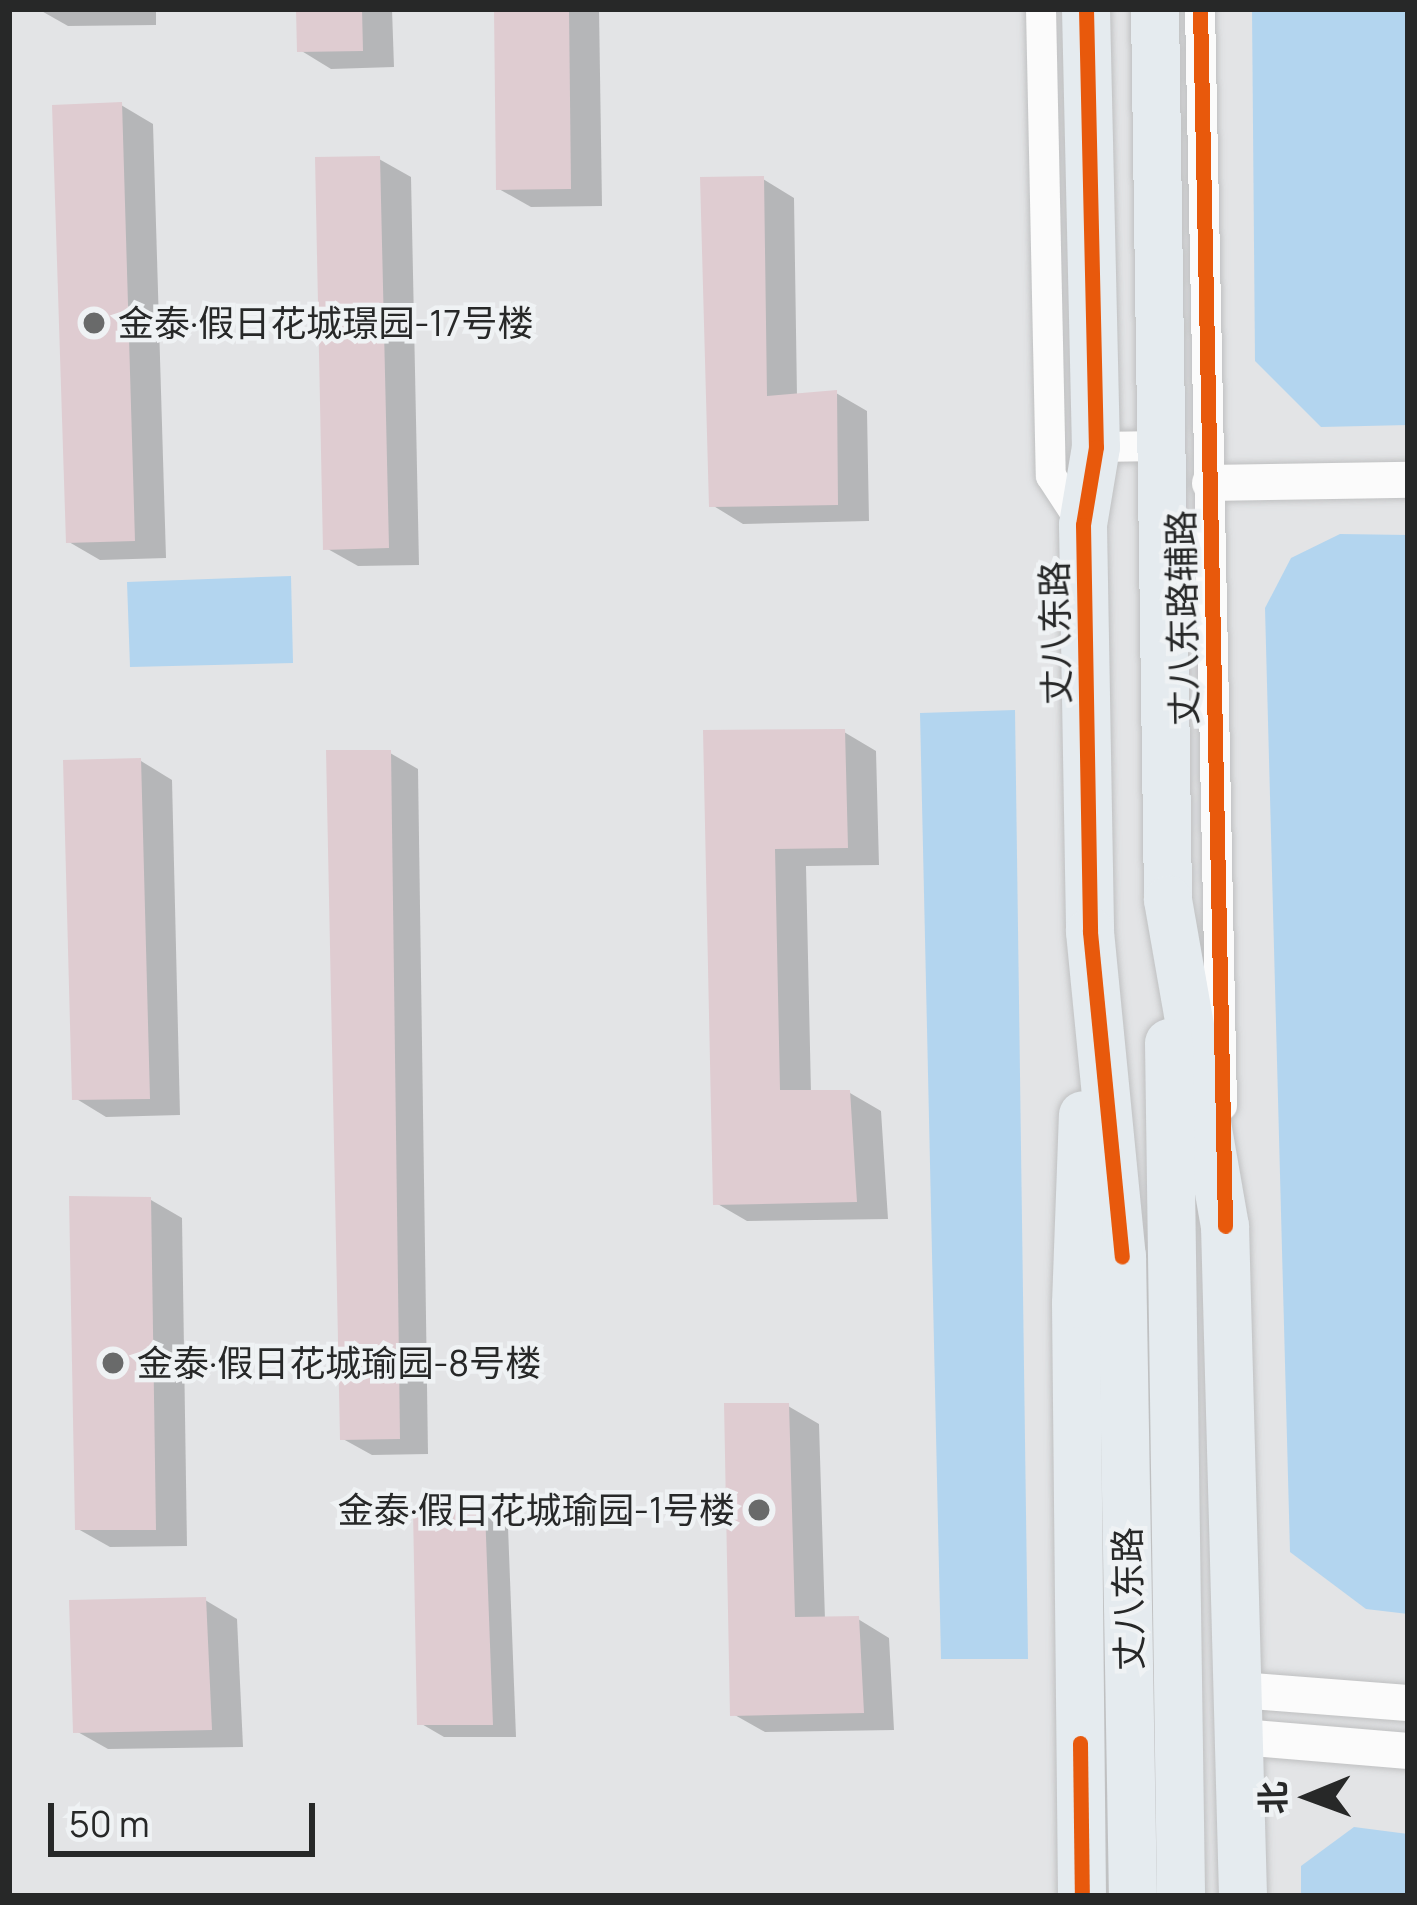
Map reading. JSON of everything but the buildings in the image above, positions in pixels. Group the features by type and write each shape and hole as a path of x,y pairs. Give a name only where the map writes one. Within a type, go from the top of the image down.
{"main road":[{"name":"丈八东路","path":"1085,9 1096,447 1083,525 1090,932 1122,1256 1133,1896"},
{"name":"丈八东路","path":"1155,9 1180,1896"},
{"name":"丈八东路","path":"1168,901 1225,1226 1243,1896"},
{"path":"1082,1896 1076,1304 1090,932"}],"street":[{"path":"1041,9 1051,476 1083,525"},
{"name":"丈八东路辅路","path":"1200,9 1225,1226"},
{"path":"1096,447 1163,446"},
{"path":"1210,483 1408,480"},
{"path":"1240,1713 1408,1703"},
{"path":"1240,1713 1408,1751"}],"shaded area":[{"path":"1252,9 1408,9 1408,425 1321,427 1255,361"},
{"path":"1340,534 1408,535 1408,1614 1366,1609 1290,1552 1265,608 1291,558"},
{"path":"291,576 293,663 130,667 127,582"},
{"path":"1015,710 1028,1659 941,1659 920,713"},
{"path":"1354,1827 1408,1834 1408,1896 1301,1896 1301,1866"}],"cycle path":[{"path":"1086,9 1096,447 1083,525 1090,932 1122,1256"},
{"path":"1200,9 1225,1226"},
{"path":"1080,1743 1082,1896"}],"place":[{"name":"金泰·假日花城璟园-17号楼","path":"94,323"},
{"name":"金泰·假日花城瑜园-8号楼","path":"113,1363"},
{"name":"金泰·假日花城瑜园-1号楼","path":"759,1510"}]}
